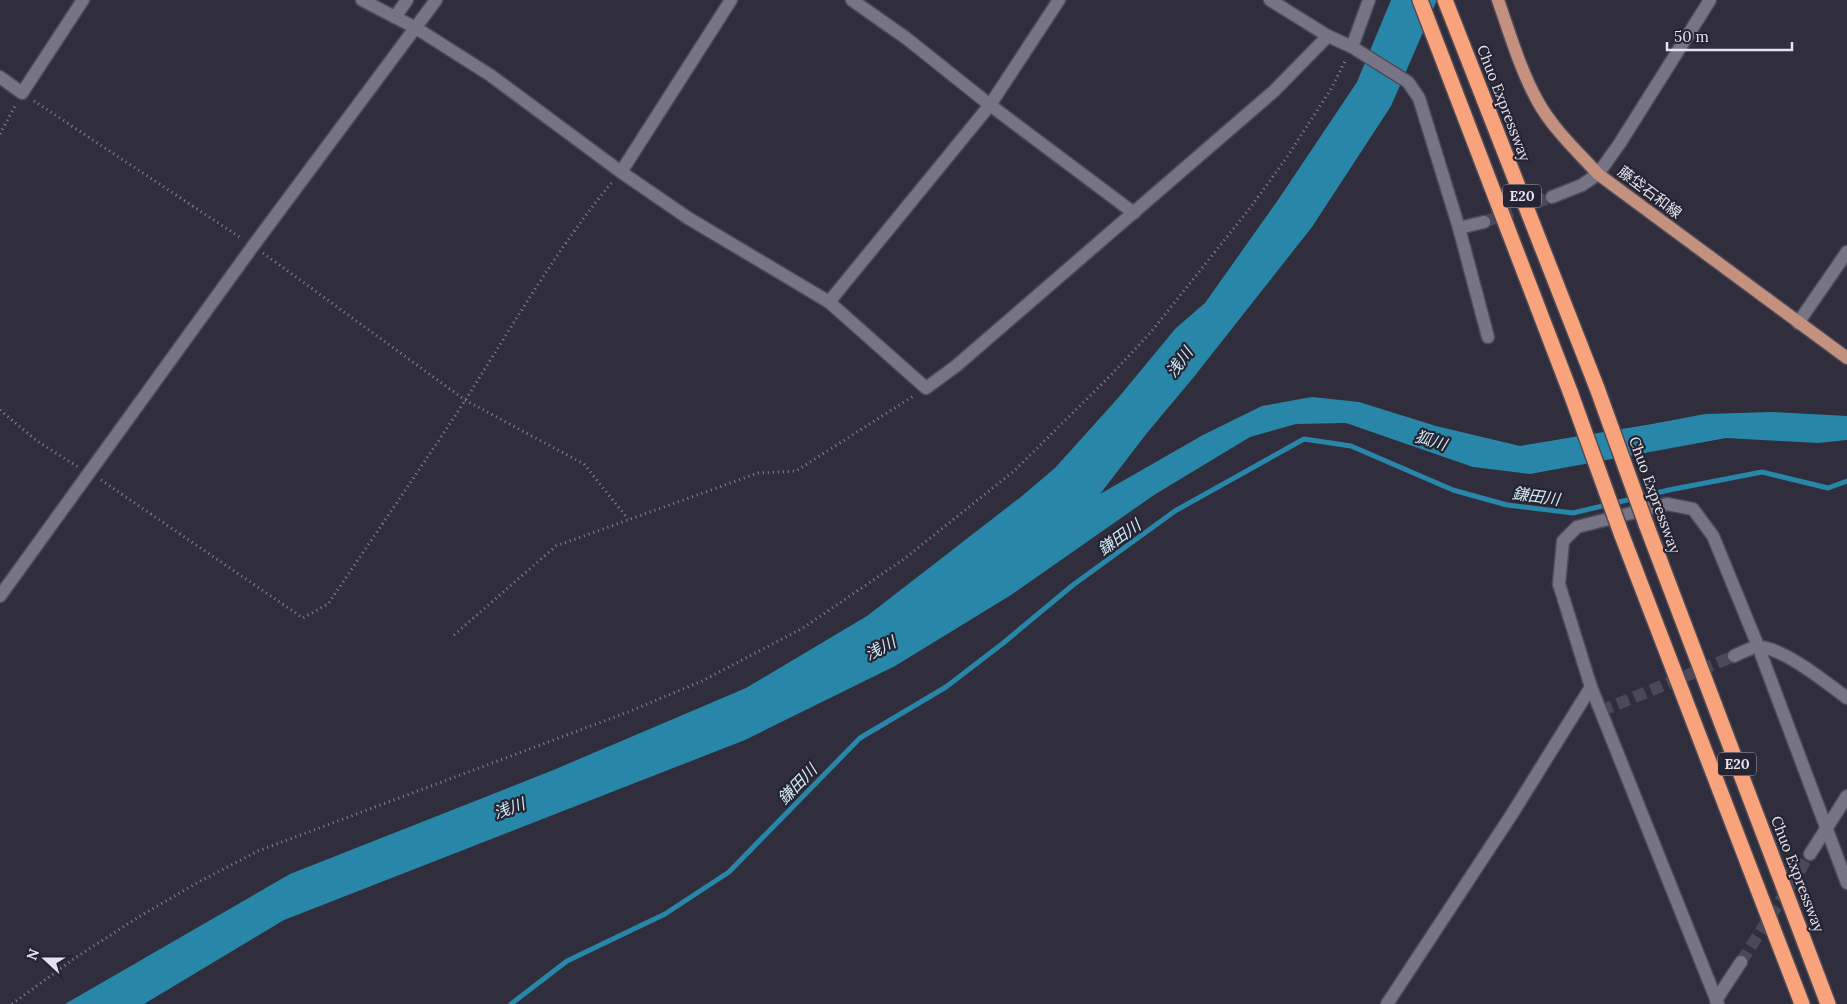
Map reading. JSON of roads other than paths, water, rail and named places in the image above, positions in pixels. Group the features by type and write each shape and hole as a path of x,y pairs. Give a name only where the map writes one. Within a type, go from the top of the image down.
{"highway":[{"name":"E20","path":"1420,0 1571,394 1621,533 1802,1004"},
{"name":"Chuo Expressway","path":"1446,2 1597,388 1646,524 1828,1004"}],"main road":[{"name":"藤垈石和線","path":"1498,0 1522,68 1538,101 1565,139 1598,174 1847,358"}],"street":[{"path":"0,77 22,93 83,0"},
{"path":"362,0 416,28 490,75 621,172 688,218 829,302 926,388 956,366 1274,91 1328,36"},
{"path":"395,17 407,0"},
{"path":"0,596 253,246 436,0"},
{"path":"621,172 731,0"},
{"path":"852,0 906,38 990,105 1134,213"},
{"path":"829,302 990,105 1060,0"},
{"path":"1270,0 1408,82 1419,98 1459,228 1488,337"},
{"path":"1357,50 1369,0"},
{"path":"1552,197 1582,185 1598,174 1620,143 1710,0"},
{"path":"1459,228 1484,222"},
{"path":"1798,322 1847,252"},
{"path":"1717,1002 1591,687 1559,584 1563,541 1577,527 1667,504 1693,509 1713,536 1758,646 1847,883"},
{"path":"1734,656 1758,646 1775,652 1808,669 1847,698"},
{"path":"1387,1004 1512,814 1591,687"},
{"path":"1810,854 1847,796"},
{"path":"1717,1002 1741,962"}],"water":[{"path":"1391,0 1437,0 1391,106 1312,227 1100,494 1203,435 1262,406 1312,397 1359,402 1436,426 1520,446 1705,414 1772,412 1847,416 1847,440 1818,443 1726,438 1530,474 1473,467 1346,423 1296,424 1250,437 1154,495 1011,595 895,666 745,740 284,920 144,1004 65,1004 290,874 551,771 746,688 867,616 1022,496 1055,468 1118,398 1176,328 1205,303 1278,200 1357,82"}],"waterway":[{"name":"鎌田川","path":"511,1004 567,961 665,914 729,872 860,738 946,687 1002,644 1073,585 1175,511 1304,439 1351,446 1453,490 1507,505 1573,513 1669,490 1762,472 1828,488 1847,481"}],"tunnel":[{"path":"1484,222 1552,197"},
{"path":"1601,711 1734,656"},
{"path":"1741,962 1810,854"}],"water label":[{"name":"浅川","path":"1179,362"},
{"name":"狐川","path":"1431,440"},
{"name":"浅川","path":"880,648"},
{"name":"浅川","path":"509,808"}]}
